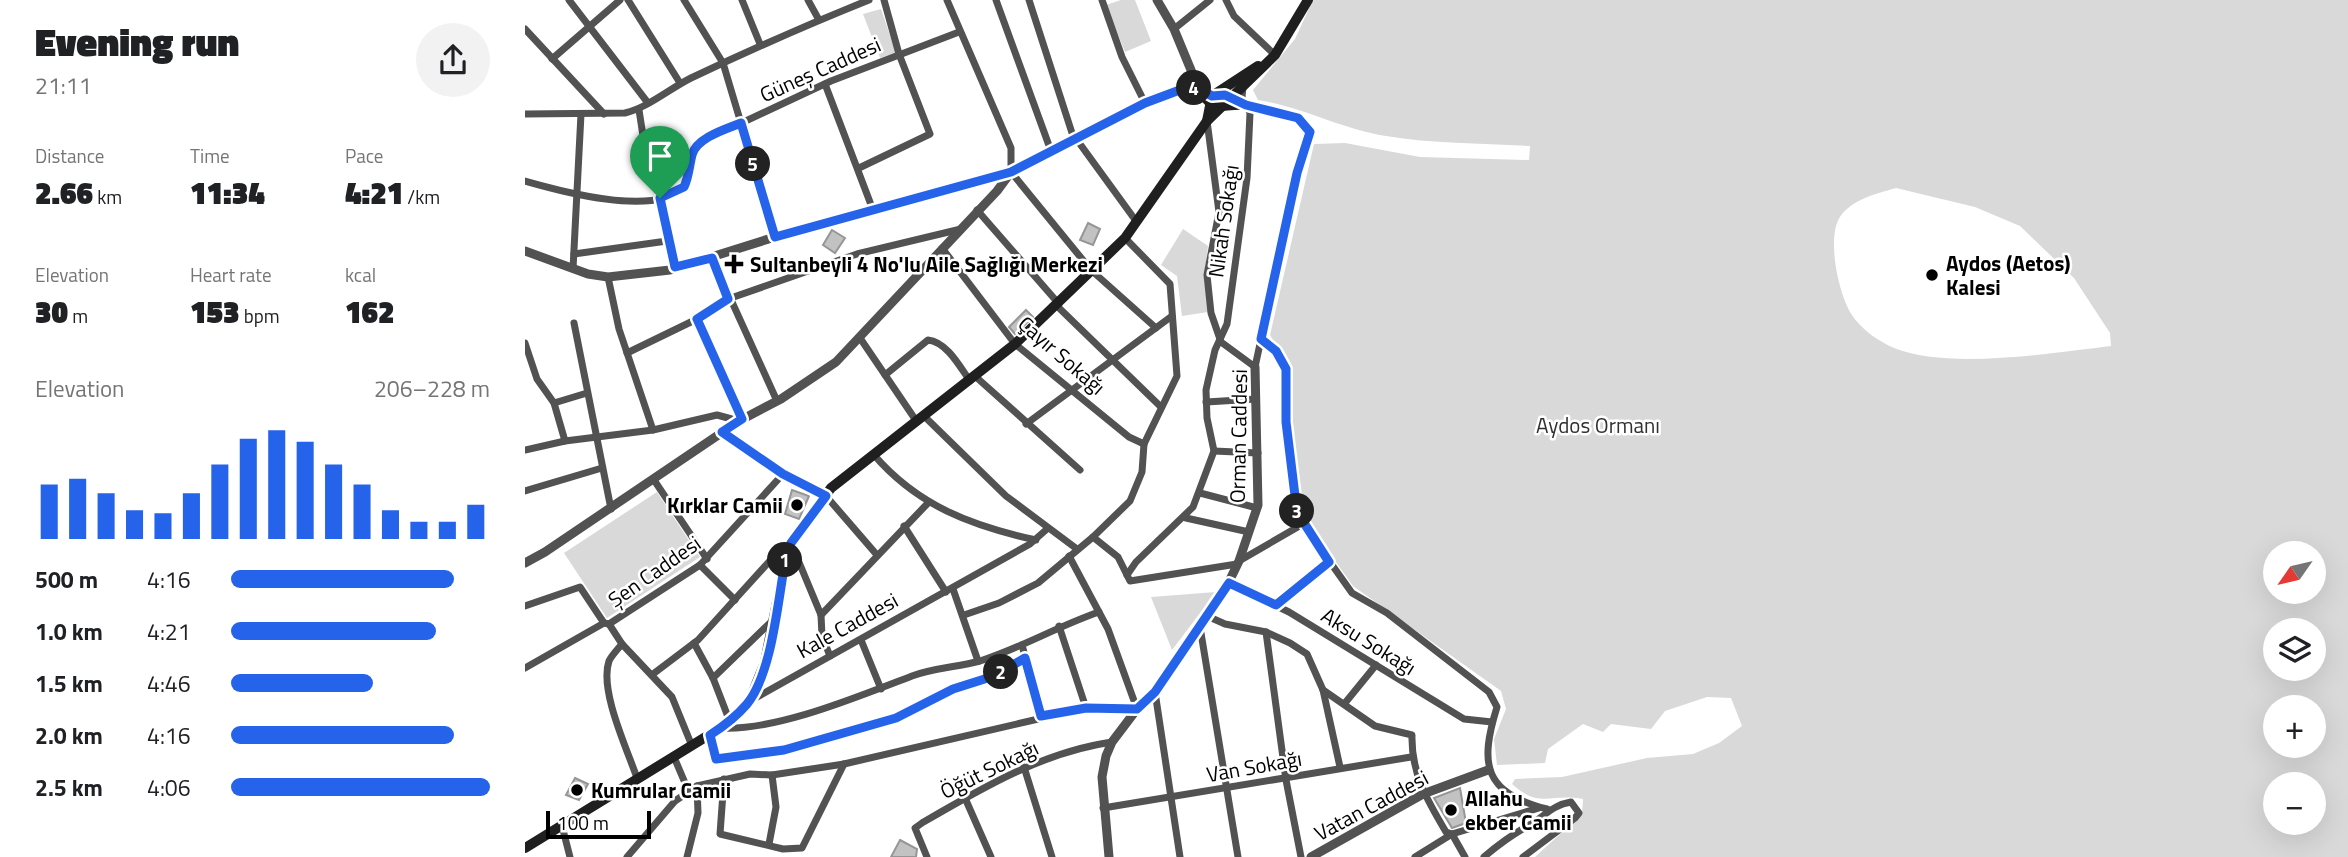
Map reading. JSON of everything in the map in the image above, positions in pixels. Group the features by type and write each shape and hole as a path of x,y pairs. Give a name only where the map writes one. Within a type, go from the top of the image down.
{"main road":[{"path":"749,702 765,662 791,543 831,488 1015,344 1125,238 1207,121 1275,55 1305,2"},
{"path":"1207,121 1210,100 1275,55"},
{"path":"1198,88 1210,100 1246,105"},
{"name":"Kale Caddesi","path":"525,848 710,735 749,702"}],"street":[{"path":"569,0 648,103"},
{"path":"552,59 620,0"},
{"path":"628,0 680,83"},
{"path":"684,0 723,63 775,237"},
{"path":"742,0 760,44"},
{"path":"808,0 819,20"},
{"path":"525,114 604,114 639,110 680,83 760,44 819,20 848,4 869,0"},
{"path":"859,168 930,134 899,54 884,0"},
{"path":"947,0 958,32 1011,148 1011,172 1091,270 1156,328"},
{"path":"996,0 1051,151"},
{"path":"1029,0 1076,138 1136,221"},
{"path":"1102,0 1122,57 1145,103"},
{"path":"525,251 573,269 608,277 675,267 1011,172 1145,103 1185,88 1198,88 1174,29 1158,0"},
{"path":"1174,29 1210,0"},
{"path":"1226,0 1234,16 1275,55"},
{"path":"525,29 604,114"},
{"name":"Güneş Caddesi","path":"660,198 684,187 690,174 692,153 699,144 825,84 958,32"},
{"path":"825,84 873,210"},
{"name":"Nikah Sokağı","path":"1213,451 1206,402 1210,368 1227,324 1247,178 1251,113 1246,105 1243,88"},
{"name":"Orman Caddesi","path":"1109,857 1102,777 1112,742 1137,709 1155,692 1229,583 1257,508 1255,367 1297,173 1310,132 1298,118 1246,105"},
{"path":"639,110 646,155 660,198 667,242 675,267"},
{"path":"573,269 580,114"},
{"path":"1207,121 1219,212 1207,285 1214,328 1221,342 1255,367"},
{"path":"525,563 611,509 740,420 777,401 836,362 1011,172"},
{"path":"525,181 577,195 611,200 660,198"},
{"path":"978,210 1058,305 1112,362 1160,406"},
{"path":"627,352 697,319 728,299 857,254 961,229"},
{"path":"964,615 999,603 1038,583 1093,537 1130,501 1142,472 1144,444 1160,406 1177,376 1170,284 1125,238"},
{"path":"574,254 667,242"},
{"name":"Çayır Sokağı","path":"942,248 1015,344 1075,390 1129,437 1144,444"},
{"path":"712,258 728,299 777,401"},
{"path":"608,277 627,352 653,430"},
{"path":"1026,424 1172,316"},
{"path":"697,319 740,420"},
{"path":"574,323 611,509"},
{"path":"860,338 921,420 1006,496 1077,549"},
{"path":"1261,339 1276,351 1286,369 1286,422 1294,496 1303,524 1352,593 1387,613 1489,692 1497,707 1486,747 1487,770 1501,787 1524,803 1544,808"},
{"path":"885,375 928,340 936,341 973,379 1080,470"},
{"path":"525,343 537,379 554,403 565,441"},
{"path":"554,403 587,393"},
{"path":"1206,402 1256,399"},
{"path":"525,450 565,441 653,430 717,415 740,420"},
{"path":"722,432 783,474 826,496 877,555"},
{"path":"1129,578 1136,562 1186,518 1200,493 1213,451 1258,453"},
{"path":"874,456 889,472 928,503 969,523 1036,540"},
{"path":"525,491 602,468"},
{"name":"Şen Caddesi","path":"525,668 607,623 700,565 783,474"},
{"path":"654,480 707,559"},
{"path":"1200,493 1257,508"},
{"path":"821,615 928,503"},
{"path":"1186,518 1249,532"},
{"path":"1129,578 1238,563 1303,524"},
{"path":"905,526 964,615 978,661"},
{"name":"Kale Caddesi","path":"749,702 1036,540 1047,528"},
{"path":"1093,537 1118,556 1129,578"},
{"path":"653,674 694,643 777,553 791,543 821,615 822,636 830,656"},
{"path":"628,857 653,824 688,790 697,786 750,774 772,775 843,764 1041,716 1086,708 1137,709 1132,689 1099,612 1069,556"},
{"path":"1276,605 1329,562"},
{"path":"700,565 735,600"},
{"name":"Aksu Sokağı","path":"1229,583 1276,605 1464,719 1492,722"},
{"path":"525,606 580,587 622,644 673,697 692,746"},
{"path":"694,643 713,678 725,725 741,729 881,689 915,675 978,661 1099,612"},
{"path":"1207,616 1226,624 1266,632 1307,654 1324,690 1340,767"},
{"path":"713,678 773,620"},
{"path":"1059,626 1086,708"},
{"path":"1200,627 1238,857"},
{"path":"1266,632 1286,780 1301,857"},
{"path":"861,640 881,689"},
{"path":"622,644 610,658 607,675 611,700 637,778"},
{"path":"1022,645 1041,716"},
{"path":"710,735 716,759 784,750 896,718 953,689 994,676 1025,658"},
{"path":"1345,703 1376,665"},
{"path":"1324,690 1375,726 1412,735 1411,757 1423,794 1465,857"},
{"path":"1155,692 1179,857"},
{"name":"Öğüt Sokağı","path":"927,857 915,828 965,797 1024,767 1079,747 1112,742"},
{"path":"674,757 688,790"},
{"name":"Van Sokağı","path":"1103,808 1286,780 1340,767 1411,757"},
{"path":"724,779 720,834 783,849 802,848 843,764"},
{"path":"1024,767 1044,822 1052,857"},
{"name":"Vatan Caddesi","path":"1311,857 1423,794 1487,770"},
{"path":"769,844 776,807 772,775"},
{"path":"687,857 698,813 697,786"},
{"path":"965,797 991,857"},
{"path":"1415,857 1452,834 1570,802 1579,813 1565,827 1523,857"},
{"path":"1484,857 1514,831 1533,823 1544,808"},
{"path":"562,826 570,857"},
{"path":"1327,848 1333,857"}],"green space":[{"path":"1121,0 1135,0 1151,41 1125,52 1106,5"},
{"name":"Aydos Ormanı","path":"1313,0 2348,0 2348,857 1535,857 1582,814 1583,799 1530,796 1512,784 1515,779 1562,777 1647,758 1693,754 1719,743 1742,726 1731,698 1707,697 1665,711 1651,729 1611,724 1603,732 1583,724 1548,749 1545,763 1497,765 1494,739 1506,709 1501,691 1353,586 1299,510 1289,369 1270,335 1314,144 1345,143 1420,157 1529,160 1530,146 1440,142 1369,133 1258,100 1253,90 1295,39","holes":["1896,188 1975,207 2020,226 2074,278 2110,333 2111,346 2031,356 1971,359 1916,355 1894,348 1876,338 1860,325 1847,306 1836,267 1834,238 1840,217 1851,206 1865,198"]},
{"path":"881,9 896,53 880,58 863,14"},
{"path":"1183,229 1208,246 1204,279 1208,312 1182,316 1177,276 1161,265"},
{"path":"657,492 700,557 607,618 564,553"},
{"path":"1216,592 1172,650 1151,597"}],"building":[{"path":"1088,223 1100,229 1093,245 1080,240"},
{"path":"832,230 845,238 835,253 823,245"},
{"path":"1026,310 1033,317 1015,334 1009,327"},
{"name":"Kırklar Camii","path":"792,490 809,496 799,519 785,514"},
{"name":"Kumrular Camii","path":"575,778 588,784 579,800 566,795"},
{"name":"Allahu ekber Camii","path":"1460,788 1466,823 1452,828 1434,798"},
{"path":"900,840 917,849 916,857 891,857"}],"place":[{"name":"Sultanbeyli 4 No'lu Aile Sağlığı Merkezi","path":"734,264"},
{"name":"Aydos (Aetos) Kalesi","path":"1932,275"},
{"name":"Kırklar Camii","path":"797,505"},
{"name":"Kumrular Camii","path":"577,790"},
{"name":"Allahu ekber Camii","path":"1451,810"}],"route":[{"path":"1185,88 1198,88 1212,96 1225,95 1230,100 1298,118 1310,132 1297,173 1261,339 1276,351 1286,369 1286,422 1297,512 1329,562 1276,605 1229,583 1155,692 1137,709 1086,708 1041,716 1025,658 994,676 953,689 896,718 784,750 716,759 710,735 730,722 749,702 765,662 791,543 826,496 783,474 722,432 742,419 697,319 728,299 712,258 675,267 667,242 660,198 684,187 690,174 692,153 699,144 741,123 775,237 1011,172 1145,103 1185,88"}]}
